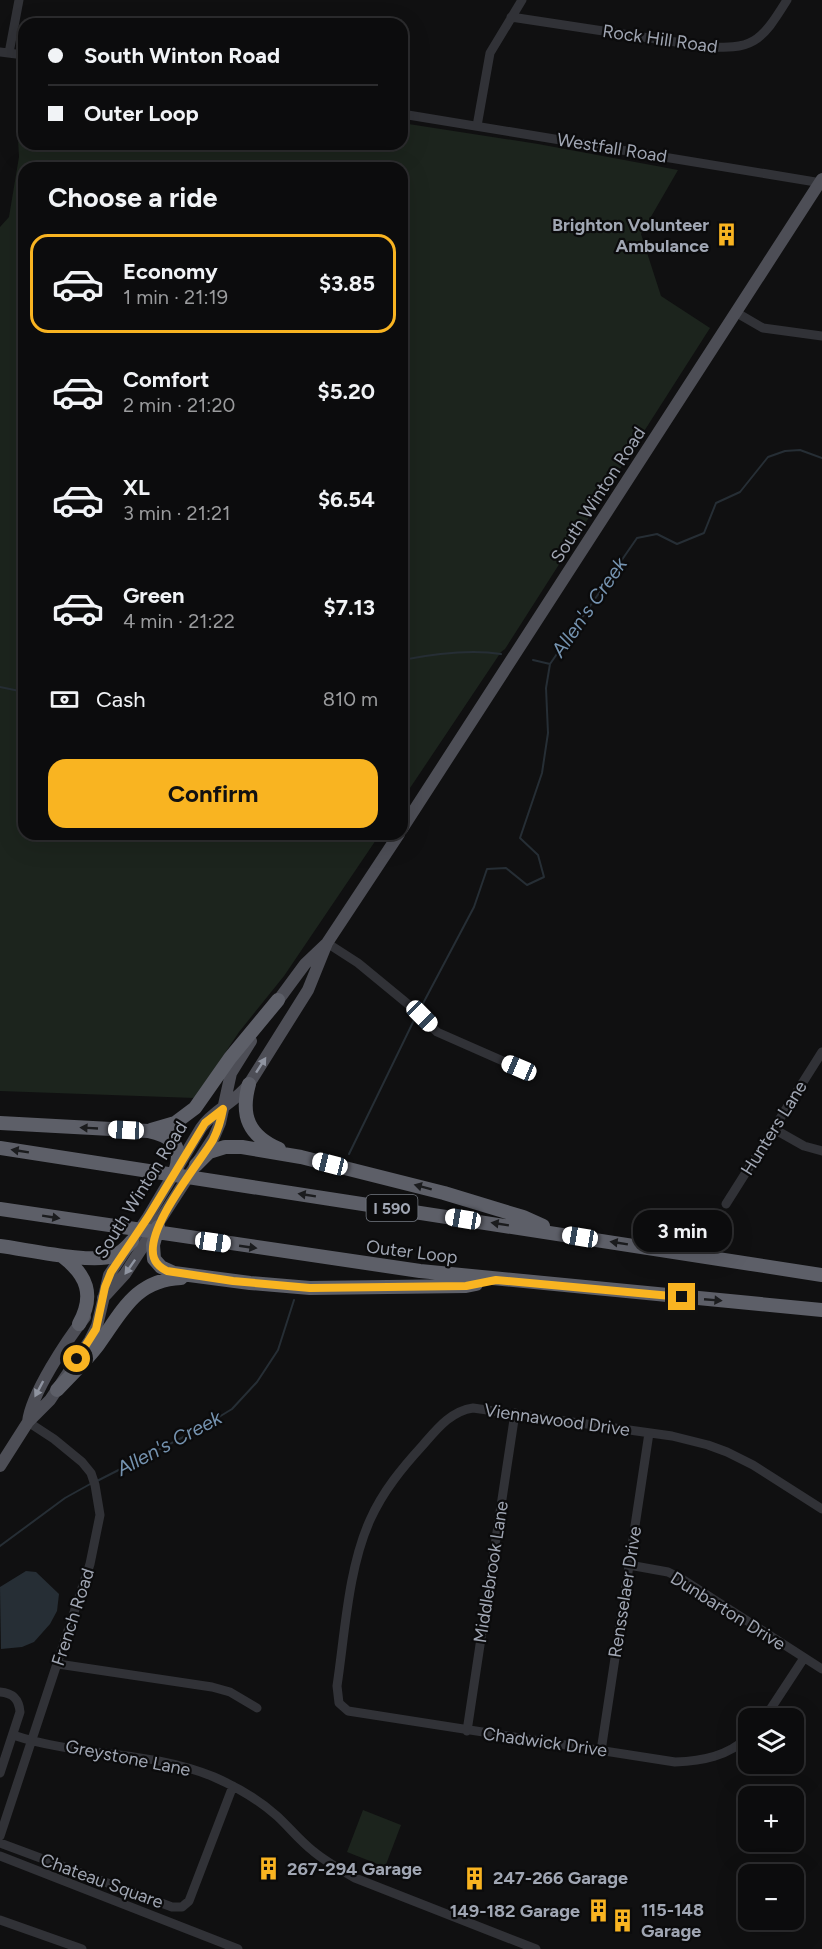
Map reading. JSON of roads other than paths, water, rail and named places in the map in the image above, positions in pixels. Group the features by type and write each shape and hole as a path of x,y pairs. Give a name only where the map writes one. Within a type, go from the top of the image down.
{"highway":[{"path":"148,1131 174,1123 195,1108 226,1063 278,1000"},
{"path":"249,1084 245,1110 254,1132 272,1146 301,1157"},
{"path":"0,1123 148,1131 165,1135 174,1144 178,1156 175,1172"},
{"path":"196,1165 209,1152 225,1147 242,1147 301,1157 456,1196 523,1217 558,1233"},
{"name":"I 590","path":"0,1148 822,1275"},
{"name":"Outer Loop","path":"0,1209 408,1270 822,1310"},
{"path":"158,1226 153,1252 156,1263 170,1272 276,1286 333,1288 466,1286 496,1280"},
{"path":"0,1246 62,1256 109,1257 119,1253 132,1241"},
{"path":"62,1256 79,1269 86,1285 87,1304 79,1324"},
{"path":"57,1390 93,1351 123,1308 138,1293 150,1285 168,1279 204,1277"}],"main road":[{"name":"South Winton Road","path":"408,820 821,182"},
{"name":"South Winton Road","path":"0,1466 28,1422 40,1412 57,1390 93,1336 110,1275 205,1123 240,1095 249,1084 308,990 327,943 395,840"},
{"name":"South Winton Road","path":"28,1422 31,1406 38,1391 79,1324 125,1274 217,1132 233,1069 278,1000 305,964 327,943"}],"street":[{"path":"4,52 19,0"},
{"path":"477,126 490,53 522,0"},
{"name":"Rock Hill Road","path":"512,17 702,46 732,48 744,46 759,38 772,25 788,0"},
{"name":"Westfall Road","path":"408,115 821,182"},
{"path":"737,313 763,328 822,336"},
{"path":"327,943 358,963 410,1005 437,1032 519,1068"},
{"name":"Hunters Lane","path":"726,1204 822,1052"},
{"path":"774,1129 804,1146 822,1151"},
{"name":"Viennawood Drive","path":"339,1703 337,1686 353,1578 365,1531 385,1492 405,1465 452,1416 473,1408 691,1440 727,1452 753,1465 822,1509"},
{"name":"Middlebrook Lane","path":"467,1731 515,1413"},
{"name":"French Road","path":"0,1836 33,1742 90,1564 100,1515 95,1485 87,1468 70,1451 28,1422"},
{"name":"Rensselaer Drive","path":"601,1751 649,1433"},
{"name":"Dunbarton Drive","path":"629,1565 668,1572 682,1579 822,1669"},
{"path":"771,1708 804,1658"},
{"path":"58,1664 212,1687 230,1692 257,1708"},
{"path":"0,1692 14,1696 19,1702 20,1712 0,1773"},
{"name":"Chadwick Drive","path":"339,1703 344,1709 354,1713 663,1760 689,1761 716,1756 738,1744"},
{"name":"Greystone Lane","path":"13,1735 33,1742 146,1758 187,1767 233,1786 256,1799 277,1816 311,1850 356,1878 536,1949"},
{"name":"Chateau Square","path":"0,1843 172,1907 182,1907 189,1901 233,1786"},
{"path":"0,1856 238,1949"},
{"path":"0,1920 82,1949"}],"waterway":[{"name":"Allen's Creek","path":"419,1011 474,907 487,869 506,868 527,885 544,877 538,855 520,838 542,773 548,733 546,688 550,664 637,538 657,534 677,544 704,533 716,503 740,492 768,457 785,451 800,450 822,458"},
{"path":"408,659 451,653 501,654"},
{"path":"533,660 550,664"},
{"path":"0,687 18,691"},
{"name":"Allen's Creek","path":"349,1154 416,1016"},
{"name":"Allen's Creek","path":"97,1481 201,1428 232,1409 257,1382 278,1350 294,1300"},
{"name":"Allen's Creek","path":"0,1546 65,1498 92,1483"}],"place":[{"name":"Brighton Volunteer Ambulance","path":"727,235"},
{"name":"267-294 Garage","path":"269,1869"},
{"name":"247-266 Garage","path":"475,1878"},
{"name":"149-182 Garage","path":"598,1911"},
{"name":"115-148 Garage","path":"623,1920"}]}
